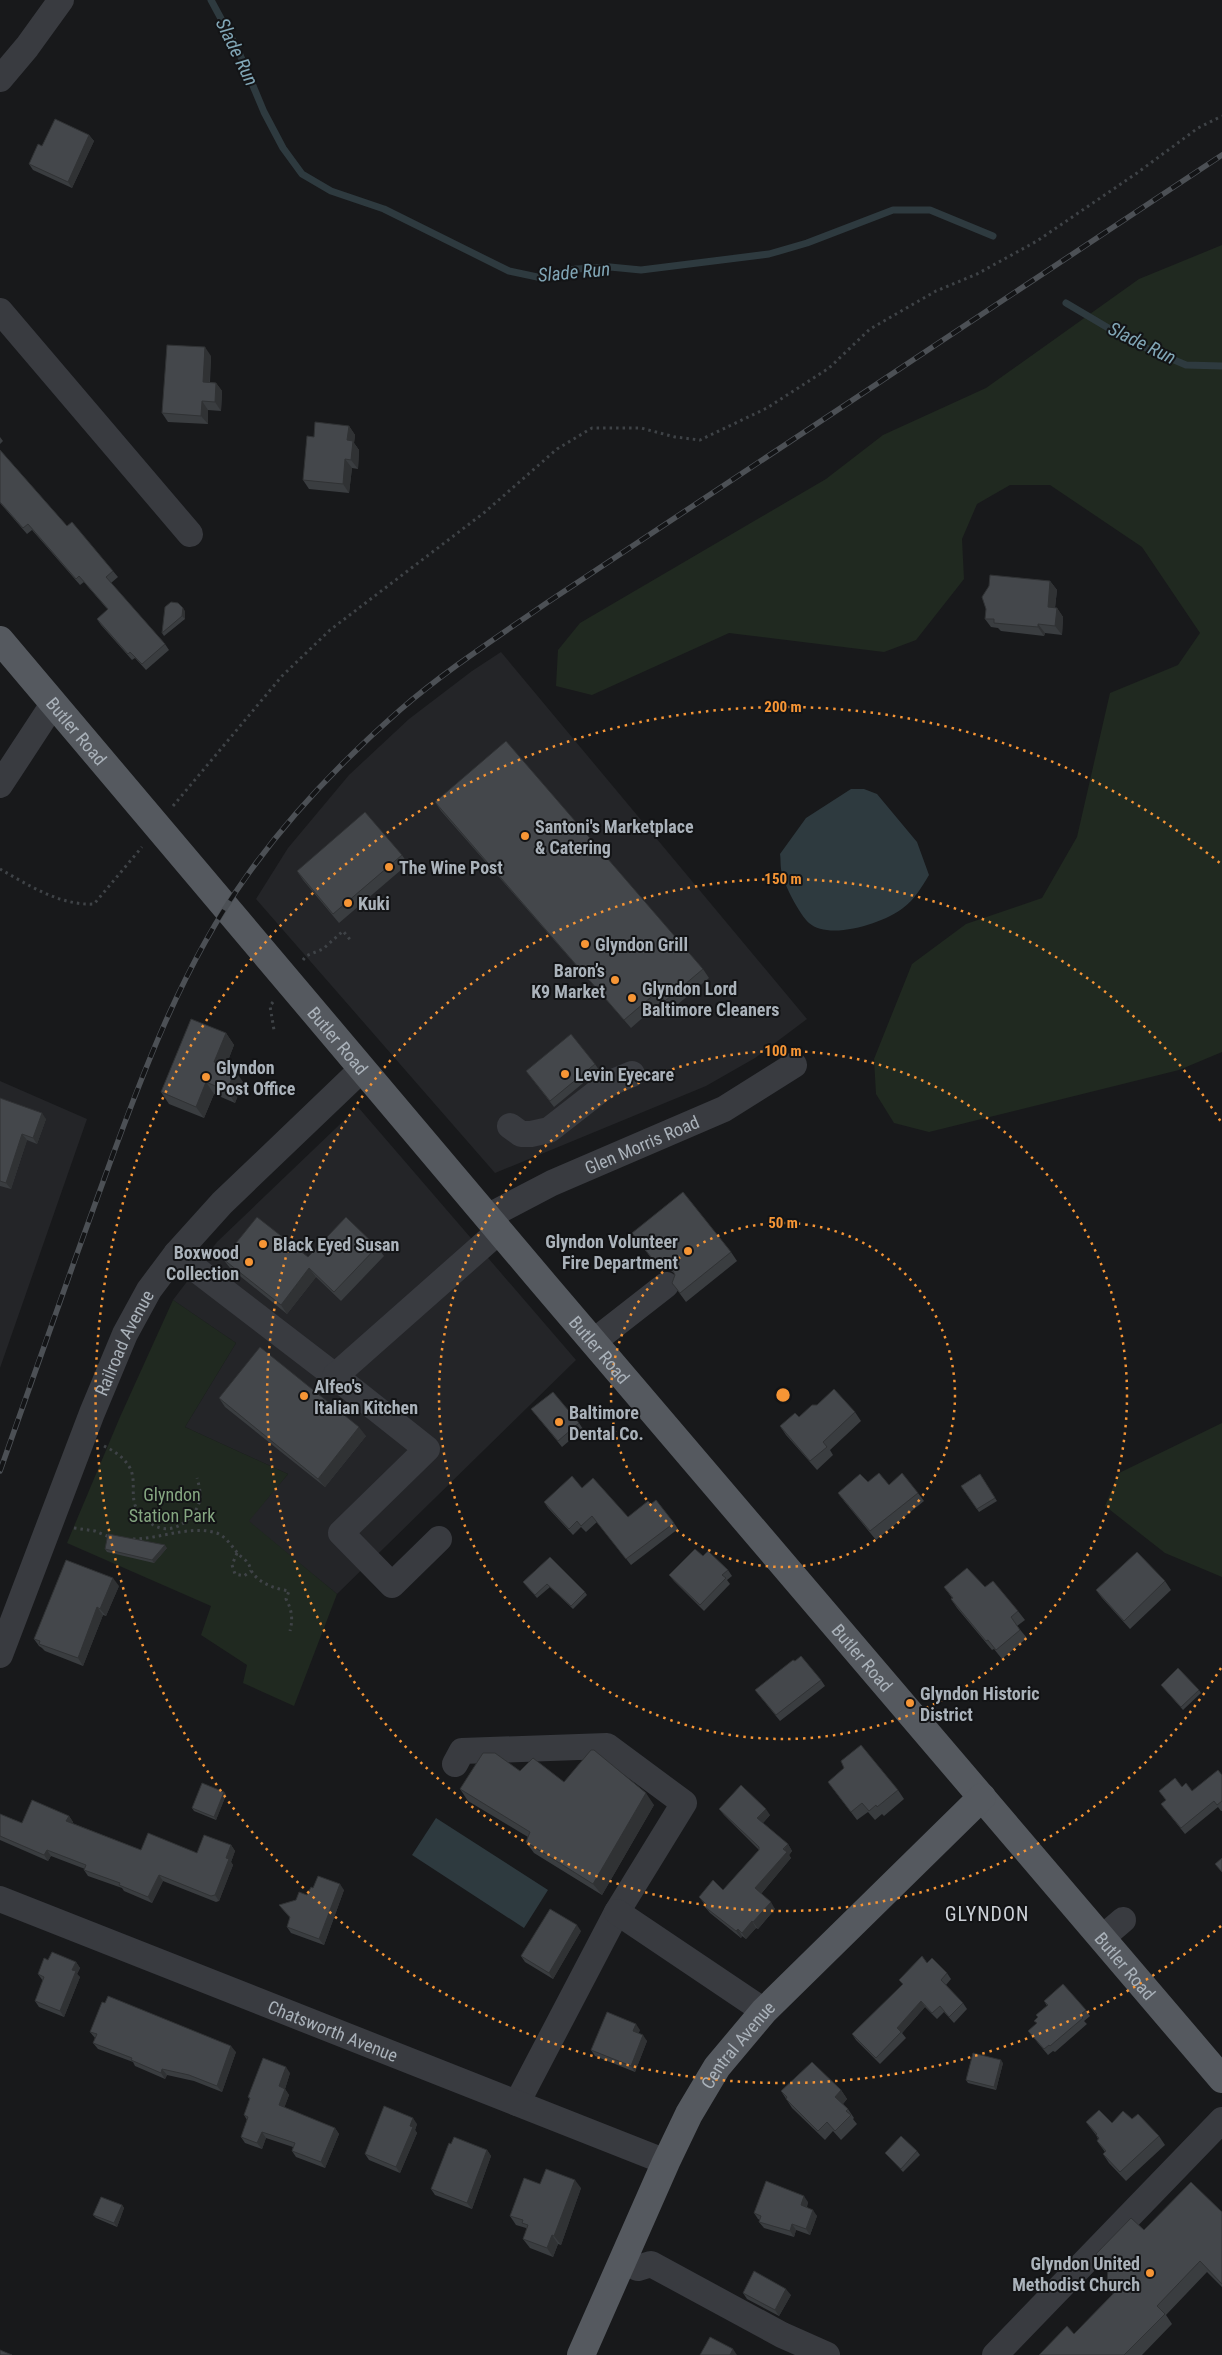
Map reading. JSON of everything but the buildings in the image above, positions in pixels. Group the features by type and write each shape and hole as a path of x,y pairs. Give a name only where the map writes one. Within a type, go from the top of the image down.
{"main road":[{"name":"Butler Road","path":"0,640 362,1070 1222,2079"},
{"name":"Central Avenue","path":"581,2355 666,2162 689,2114 716,2067 764,2011 982,1797"}],"street":[{"path":"0,79 27,48 61,0"},
{"path":"0,311 190,534"},
{"path":"0,785 53,704"},
{"name":"Glen Morris Road","path":"335,1376 493,1224 552,1182 724,1108 794,1065"},
{"name":"Railroad Avenue","path":"0,1655 49,1524 125,1334 149,1290 176,1254 222,1203 362,1070"},
{"path":"510,1126 521,1134 549,1130 608,1084 632,1074"},
{"path":"176,1254 427,1448 341,1533 392,1585 439,1539"},
{"path":"593,1342 666,1285"},
{"path":"455,1764 462,1751 607,1746 684,1803 617,1912 517,2103"},
{"name":"Chatsworth Avenue","path":"0,1899 666,2162"},
{"path":"617,1912 764,2011"},
{"path":"1102,1938 1123,1920"},
{"path":"995,2355 1222,2120"},
{"path":"622,2261 638,2268 651,2264 782,2336 827,2355"}],"path":[{"path":"170,810 282,676 330,630 485,512 557,449 592,428 641,428 700,440 767,408 829,368 870,328 1037,241 1137,173 1198,128 1222,116"},
{"path":"0,869 31,887 78,905 94,904 147,841"},
{"path":"84,1435 124,1459 134,1478 134,1498 140,1513 159,1528 171,1529 183,1524 198,1507 201,1497 197,1478"},
{"path":"49,1524 95,1531 119,1540"},
{"path":"171,1529 171,1534"},
{"path":"126,1539 171,1534 188,1530 214,1532 225,1538 237,1553 246,1560 251,1572 276,1589 289,1590 286,1599 291,1608 292,1621 290,1631"},
{"path":"237,1553 232,1565 235,1574 244,1576 251,1572"}],"shaded area":[{"path":"501,652 807,1019 755,1058 706,1086 495,1173 256,899 288,848 349,775 409,719 472,671"},
{"path":"851,789 864,789 877,794 917,842 929,875 918,893 907,905 894,914 856,928 829,930 818,928 805,919 793,899 783,878 780,854 806,818"},
{"path":"0,1081 87,1119 0,1368"},
{"path":"358,1107 576,1360 337,1594 248,1521 288,1474 185,1427 236,1343 173,1300 217,1242"},
{"path":"436,1818 548,1890 524,1928 412,1855"}],"green space":[{"path":"1222,245 1222,1052 1179,1070 929,1132 894,1123 876,1094 874,1059 912,964 966,924 1042,898 1077,837 1110,693 1178,665 1200,633 1142,547 1050,485 1010,485 977,504 962,539 964,579 916,640 884,652 729,633 592,695 556,686 558,650 580,623 826,479 883,435 986,388 1139,279"},
{"name":"Glyndon Station Park","path":"173,1300 236,1343 185,1427 288,1474 249,1521 337,1594 294,1706 243,1683 247,1665 201,1635 211,1606 67,1543 120,1417"},
{"path":"1222,1423 1222,1577 1165,1553 1105,1506 1119,1473"}],"waterway":[{"name":"Slade Run","path":"211,0 238,50 264,112 283,148 302,174 331,191 384,209 509,271 542,278 576,269 610,267 641,270 769,254 807,243 893,210 930,210 993,236"},
{"name":"Slade Run","path":"1066,303 1132,342 1186,365 1222,366"}],"railway":[{"path":"0,1471 132,1103 164,1024 202,948 223,912 263,854 318,789 400,710 471,655 1222,155"}],"place":[{"name":"Santoni's Marketplace & Catering","path":"525,836"},
{"name":"The Wine Post","path":"389,867"},
{"name":"Kuki","path":"348,903"},
{"name":"Glyndon Grill","path":"585,944"},
{"name":"Baron’s K9 Market","path":"615,980"},
{"name":"Glyndon Lord Baltimore Cleaners","path":"632,998"},
{"name":"Levin Eyecare","path":"565,1074"},
{"name":"Glyndon Post Office","path":"206,1077"},
{"name":"Black Eyed Susan","path":"263,1244"},
{"name":"Glyndon Volunteer Fire Department","path":"688,1251"},
{"name":"Boxwood Collection","path":"249,1262"},
{"name":"Alfeo's Italian Kitchen","path":"304,1396"},
{"name":"Baltimore Dental Co.","path":"559,1422"},
{"name":"Glyndon Historic District","path":"910,1703"},
{"name":"Glyndon United Methodist Church","path":"1150,2273"}],"district":[{"name":"GLYNDON","path":"987,1914"}]}
